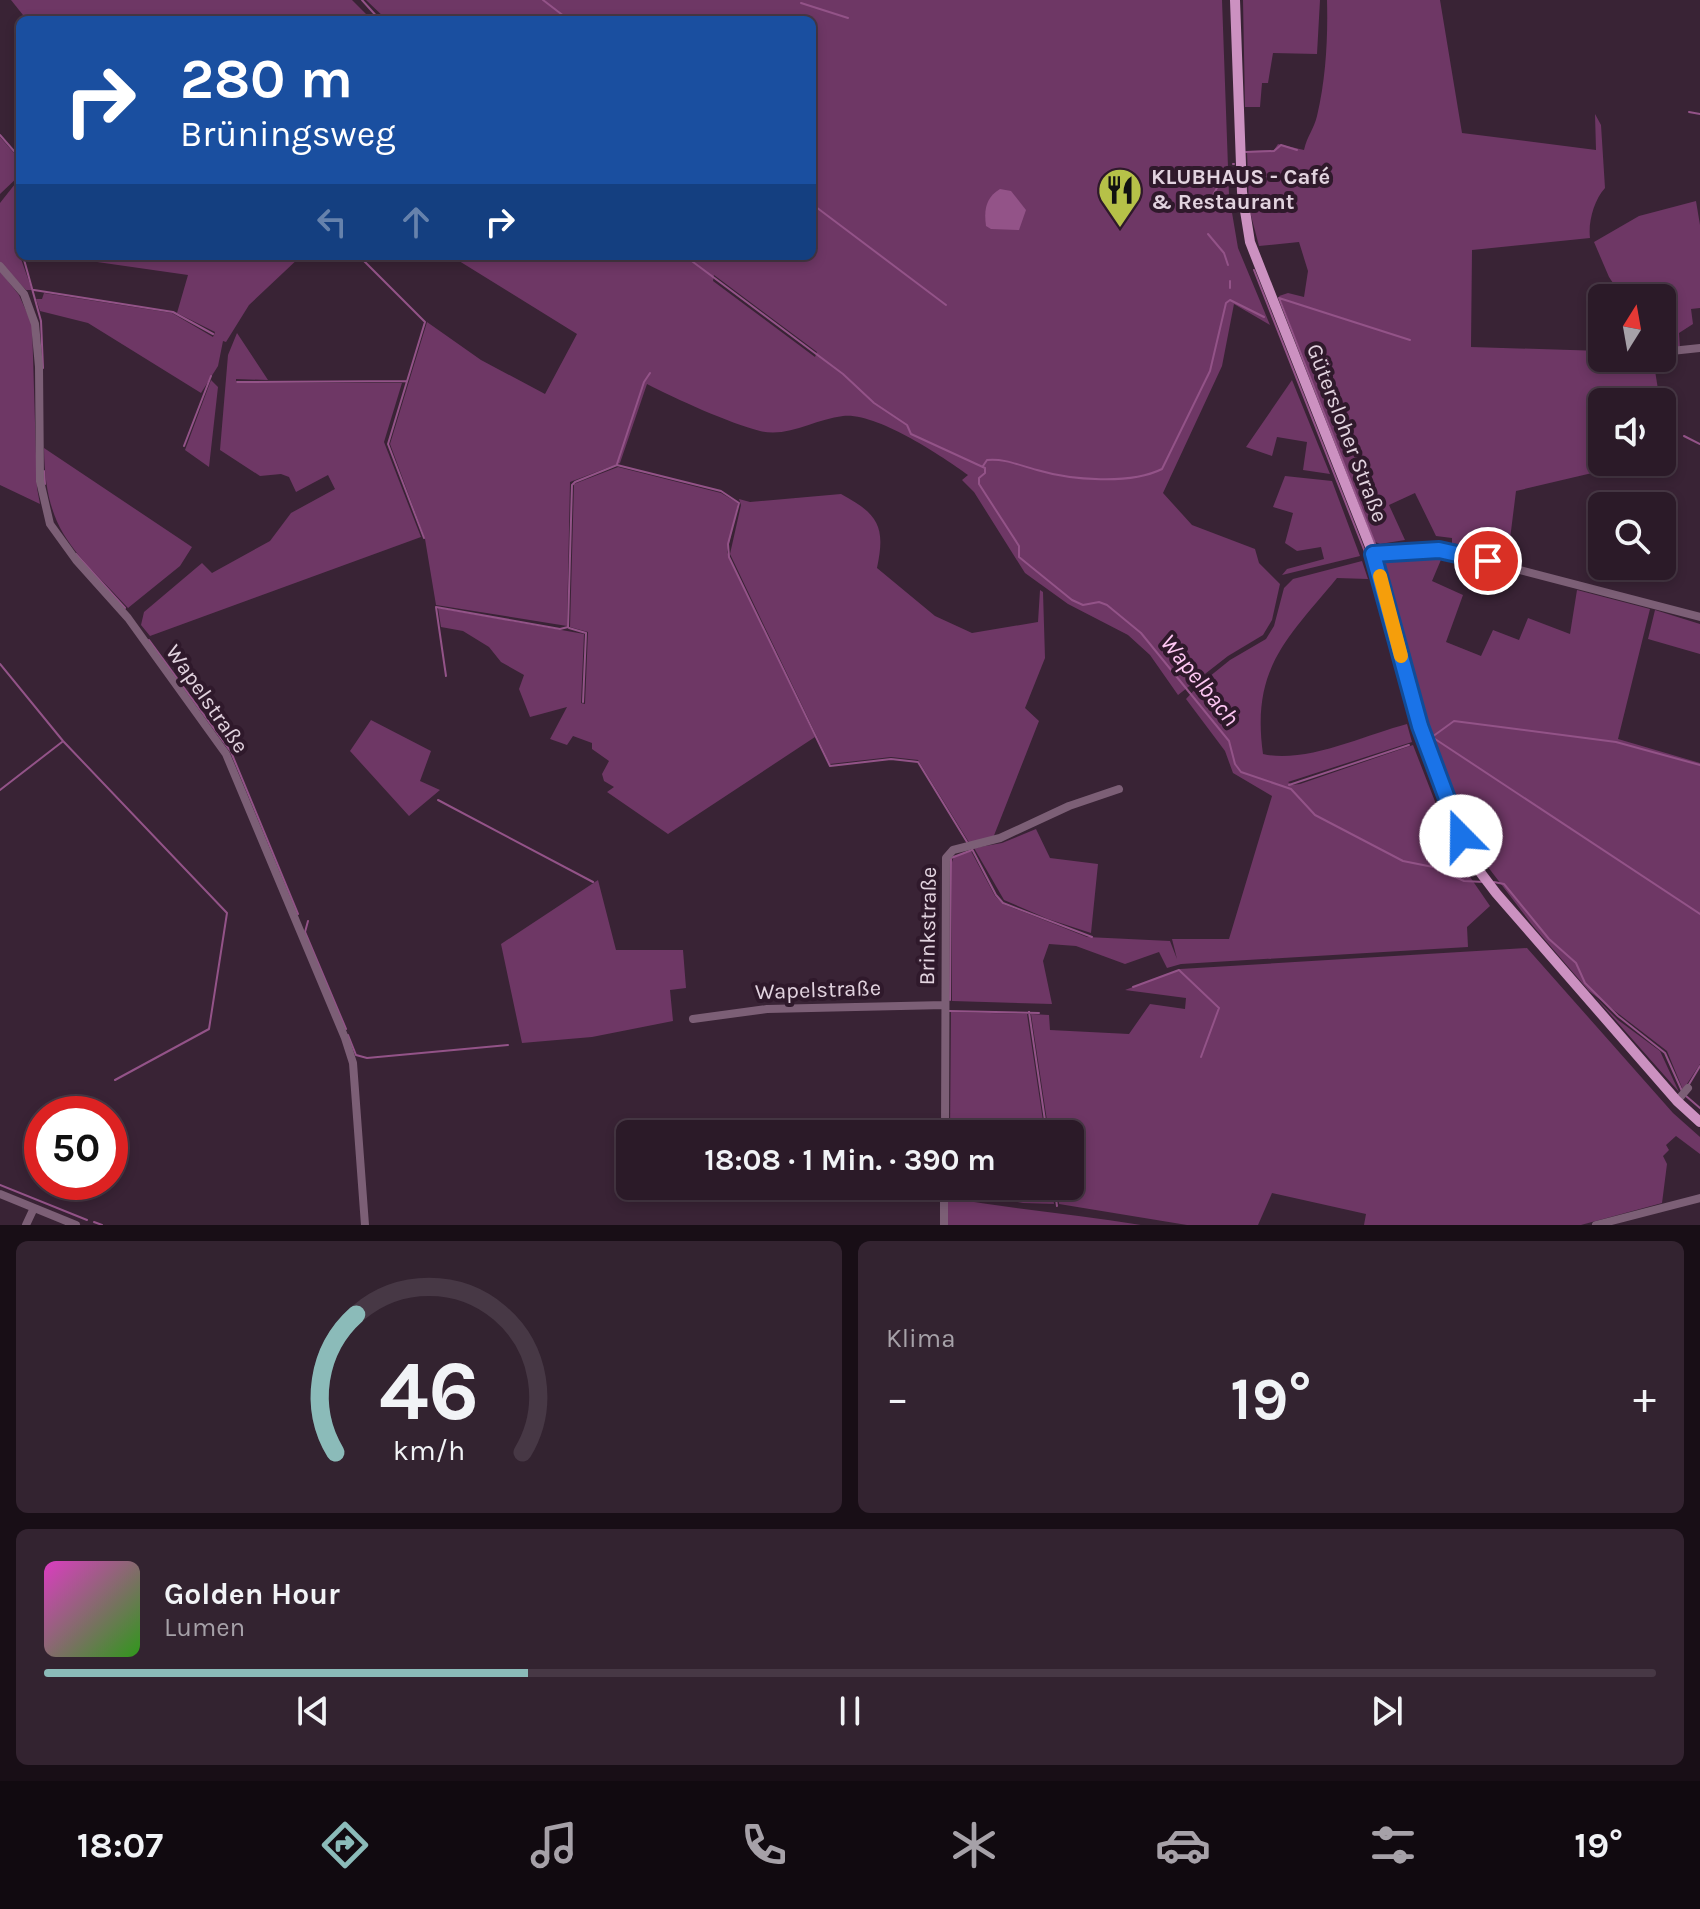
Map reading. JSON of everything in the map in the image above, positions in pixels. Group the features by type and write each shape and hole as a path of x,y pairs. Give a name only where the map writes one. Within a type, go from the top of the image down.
{"main road":[{"name":"Gütersloher Straße","path":"1235,0 1244,217 1250,242 1373,554 1424,739 1461,836 1477,868 1496,893 1677,1101 1700,1122"}],"street":[{"name":"Wapelstraße","path":"0,266 24,294 38,337 40,481 50,524 76,560 128,618 226,754 345,1038 353,1063 365,1225"},
{"path":"1676,351 1700,348"},
{"path":"1373,554 1439,550 1700,617"},
{"name":"Brinkstraße","path":"945,1120 949,854 1000,838 1069,806 1119,789"},
{"name":"Wapelstraße","path":"693,1019 767,1009 945,1005"},
{"path":"1677,1101 1688,1088"},
{"path":"0,1194 76,1225"},
{"path":"1596,1225 1700,1198"},
{"path":"944,1200 944,1225"},
{"path":"26,1225 33,1210"}],"shaded area":[{"path":"11,0 352,0 368,16 24,16"},
{"path":"366,0 1222,0 1229,195 1238,248 1270,325 1234,304 1222,366 1163,493 1192,525 1255,549 1259,563 1280,584 1272,620 1263,635 1228,656 1178,695 1150,655 1128,635 1068,604 1025,573 974,492 962,480 968,475 926,447 890,428 857,417 843,416 781,432 760,431 703,410 647,384 620,463 570,482 567,626 436,605 425,539 390,444 427,322 481,360 545,394 577,334 457,260 816,260 816,16 383,16","holes":["714,275 817,352 815,357 713,281"]},
{"path":"1243,0 1320,0 1317,54 1273,53 1268,83 1262,83 1260,107 1245,107"},
{"path":"1327,0 1440,0 1462,133 1596,150 1595,114 1601,125 1605,188 1593,212 1590,238 1472,250 1471,347 1588,351 1588,372 1655,372 1658,388 1588,388 1588,474 1516,491 1508,555 1452,543 1452,538 1436,536 1415,493 1389,505 1405,540 1380,544 1373,541 1279,296 1288,293 1304,297 1308,271 1299,242 1259,246 1249,208 1247,151 1274,150 1278,144 1304,150 1316,121 1327,43"},
{"path":"0,137 16,155 16,179 0,194"},
{"path":"15,184 16,260 21,260 32,290 26,290 0,262 0,203"},
{"path":"1000,189 1011,191 1026,210 1019,230 986,226 987,205 991,196"},
{"path":"1696,201 1700,225 1700,308 1691,309 1693,324 1679,333 1680,348 1676,348 1676,284 1614,284 1594,242 1639,216"},
{"path":"83,260 297,260 249,305 226,342 223,341 218,366 201,393 88,323 40,311 36,299 42,299 44,293 172,313 213,337 215,332 177,313 188,275"},
{"path":"0,271 19,295 32,324 40,504 0,485"},
{"path":"237,333 268,380 236,379 236,383 402,383 384,442 421,537 150,636 141,625 144,612 202,563 212,573 270,541 291,513 335,489 328,475 296,492 289,477 281,474 260,476 220,450 228,355"},
{"path":"211,380 218,387 209,467 185,450"},
{"path":"1292,380 1330,474 1303,470 1307,442 1277,437 1272,456 1246,447"},
{"path":"44,448 192,547 180,566 128,608 78,554 57,521 50,501"},
{"path":"618,467 721,493 738,503 727,552 815,737 668,834 607,792 614,787 604,781 602,774 609,761 592,749 592,743 573,736 567,745 550,739 567,707 530,717 519,689 524,675 501,662 489,647 463,631 441,627 438,608 584,634 581,703 585,704 588,632 570,627 574,484"},
{"path":"1285,476 1332,481 1360,556 1282,575 1287,569 1324,559 1321,547 1297,551 1285,543 1293,513 1273,507"},
{"path":"841,494 864,508 876,523 880,542 877,568 935,616 972,633 1038,622 1040,590 1043,592 1045,658 1025,708 1039,721 993,838 970,844 918,760 891,757 830,764 730,554 741,505 739,499 750,502"},
{"path":"1443,555 1432,581 1463,595 1446,642 1481,656 1493,630 1519,640 1528,618 1570,634 1577,590 1650,609 1618,739 1700,763 1700,1064 1683,1090 1667,1051 1589,991 1533,926 1475,850 1430,736 1381,559"},
{"path":"1362,561 1368,579 1337,578 1288,638 1277,657 1262,699 1263,754 1280,756 1316,752 1407,724 1412,742 1288,782 1300,784 1413,745 1457,858 1490,906 1467,927 1468,947 1181,964 1167,968 1159,952 1125,964 1076,946 1049,944 1043,961 1052,1004 952,1001 952,862 954,856 971,851 995,896 1003,904 1087,937 1170,941 1177,959 1172,939 1229,939 1272,796 1233,773 1225,751 1186,699 1230,660 1266,639 1274,626 1284,588 1293,579"},
{"path":"1655,610 1700,624 1700,654 1648,639"},
{"path":"371,720 431,751 420,781 440,790 409,816 350,751"},
{"path":"1036,829 1050,858 1098,864 1091,933 1004,900 974,848 1002,843"},
{"path":"598,880 616,950 683,950 686,988 670,990 673,1021 592,1037 522,1043 501,944"},
{"path":"1527,948 1673,1113 1700,1137 1700,1154 1676,1136 1666,1145 1669,1150 1663,1156 1667,1164 1662,1203 1581,1225 1364,1225 1366,1214 1272,1193 1258,1225 1187,1225 1059,1204 1059,1200 1084,1200 1084,1120 1047,1120 1031,1014 1049,1015 1050,1030 1129,1034 1150,1004 1185,1009 1186,998 1125,990 1180,969"},
{"path":"1595,997 1618,1020 1660,1051 1679,1092"},
{"path":"951,1012 1027,1014 1043,1120 950,1120"},
{"path":"961,1200 1141,1225 948,1225 948,1202"},
{"path":"1006,1200 1054,1200 1054,1204"}],"waterway":[{"name":"Wapelbach","path":"362,0 376,16"},
{"path":"543,0 564,16"},
{"path":"801,3 848,18"},
{"path":"1689,112 1700,114"},
{"path":"0,135 16,153"},
{"path":"1246,152 1274,151 1281,145 1297,150"},
{"path":"1205,210 1226,171"},
{"path":"816,207 946,305"},
{"path":"1208,234 1224,253 1228,265"},
{"path":"24,260 41,321 43,368"},
{"path":"363,260 425,322 388,444 424,538"},
{"name":"Wapelbach","path":"690,260 843,374 874,403 907,425 911,434 985,468 979,484 1019,546 1019,557 1072,600 1083,605 1099,602 1107,605 1141,633 1229,741 1235,764 1241,772 1291,789 1315,815 1403,861 1433,867 1464,881 1484,882"},
{"path":"1254,270 1365,552"},
{"path":"1230,281 1230,288"},
{"path":"34,290 173,312 213,334"},
{"path":"1405,547 1376,546 1279,298 1410,340"},
{"path":"983,466 987,460 1000,460 1051,473 1100,479 1134,477 1162,469 1210,371 1226,303 1230,300 1264,317"},
{"path":"617,464 644,382 650,373"},
{"path":"184,446 211,376"},
{"path":"237,382 407,381"},
{"path":"1684,436 1700,444"},
{"path":"446,676 436,607 560,629 568,627 572,485 575,482 617,465 721,491 739,503 728,544 729,557 830,766 891,759 918,762 967,842"},
{"path":"44,471 45,484"},
{"path":"76,554 125,608"},
{"path":"569,628 586,633 583,702"},
{"path":"149,640 231,752 298,914"},
{"path":"0,664 63,741 227,913 209,1029 115,1080"},
{"path":"1700,765 1616,742 1454,721 1432,737 1700,914"},
{"path":"0,790 62,742"},
{"path":"1289,785 1409,745"},
{"path":"438,800 593,882"},
{"path":"972,849 1003,903 1092,937"},
{"path":"950,1000 951,858 972,850"},
{"name":"Wapelbach","path":"1494,882 1504,884 1549,939 1576,963 1585,983 1618,1016 1665,1053 1682,1091"},
{"path":"308,921 305,932 346,1029"},
{"path":"1133,987 1179,970 1219,1008 1201,1057"},
{"path":"949,1011 1039,1013"},
{"path":"1029,1012 1045,1120"},
{"path":"348,1035 356,1055 367,1058 508,1045"},
{"path":"1688,1086 1700,1066"},
{"name":"Wapelbach","path":"1686,1096 1700,1108"},
{"path":"0,1185 87,1220"},
{"path":"1056,1200 1057,1206"},
{"path":"94,1222 102,1225"}],"slow traffic":[{"path":"1380,576 1401,656"}],"place":[{"name":"KLUBHAUS - Café & Restaurant","path":"1120,229"}],"route":[{"path":"1461,836 1432,765 1373,554 1439,550 1488,561"}]}
